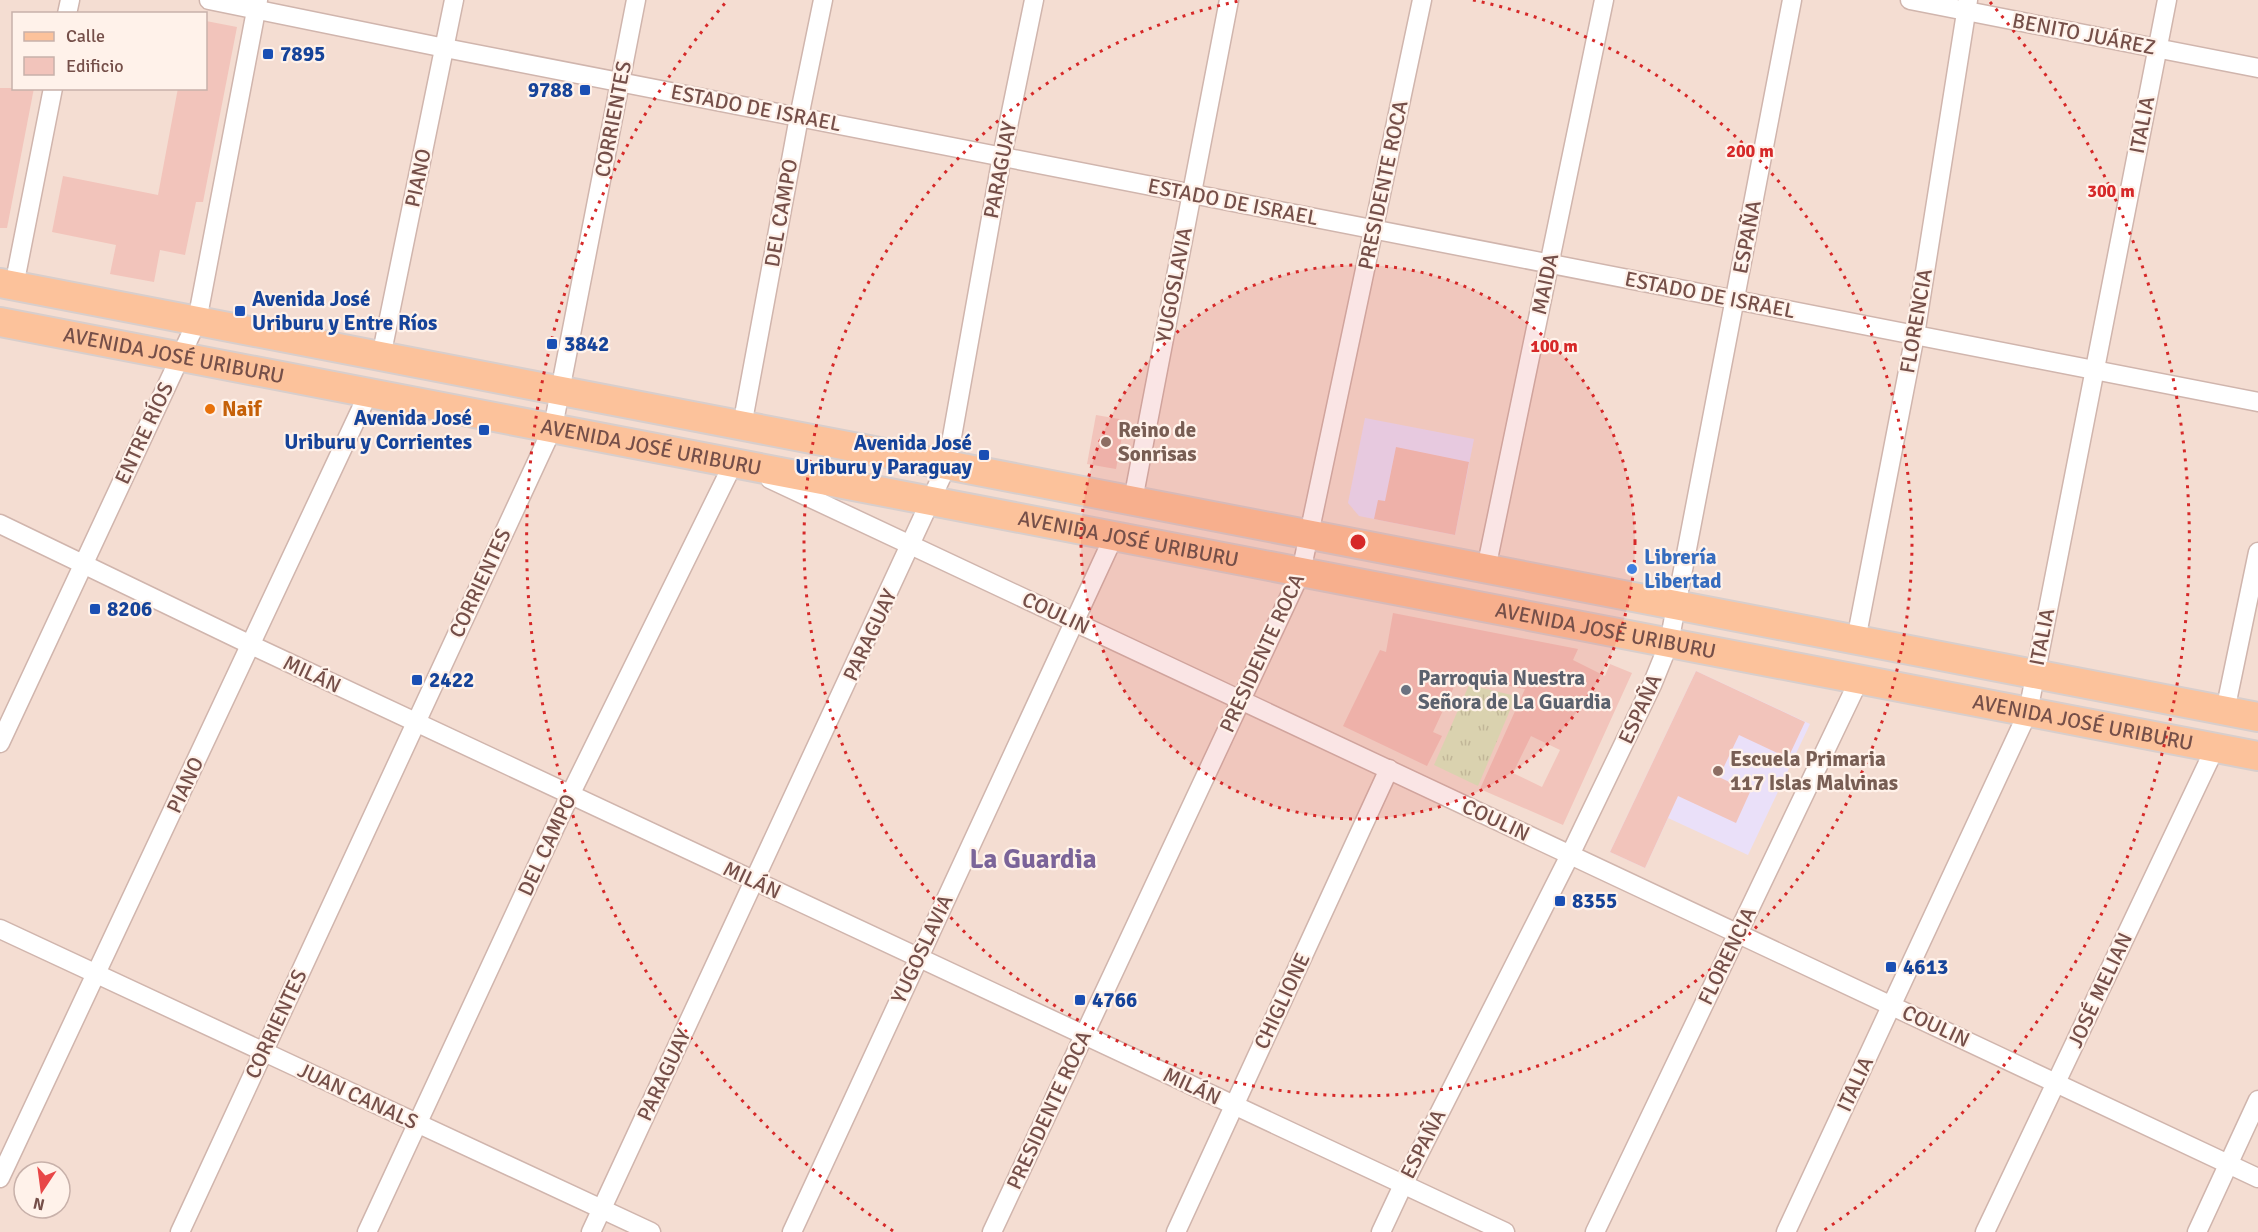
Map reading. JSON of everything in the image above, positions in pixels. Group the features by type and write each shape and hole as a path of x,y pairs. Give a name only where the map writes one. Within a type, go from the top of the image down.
{"main road":[{"name":"AVENIDA JOSÉ URIBURU","path":"7,285 2258,717"},
{"name":"AVENIDA JOSÉ URIBURU","path":"0,322 553,426 2258,756"}],"street":[{"name":"ESTADO DE ISRAEL","path":"209,0 257,5 445,48 2258,402"},
{"name":"PIANO","path":"381,357 454,0"},
{"name":"CORRIENTES","path":"180,1232 553,426 636,0"},
{"name":"DEL CAMPO","path":"742,426 823,0"},
{"name":"PARAGUAY","path":"591,1232 912,545 947,465 1002,156 1034,0"},
{"name":"YUGOSLAVIA","path":"1133,500 1228,0"},
{"name":"PRESIDENTE ROCA","path":"992,1232 1301,572 1422,0"},
{"name":"MAIDA","path":"1486,569 1604,0"},
{"name":"ESPAÑA","path":"1381,1232 1402,1185 1570,855 1652,685 1669,643 1792,0"},
{"name":"BENITO JUÁREZ","path":"1910,0 1967,6 2258,68"},
{"name":"ITALIA","path":"1786,1232 2028,712 2167,0"},
{"name":"ENTRE RÍOS","path":"0,743 197,321 257,5"},
{"name":"FLORENCIA","path":"1856,640 1915,335 1967,6"},
{"path":"7,285 53,90"},
{"name":"PIANO","path":"0,1178 369,392"},
{"name":"DEL CAMPO","path":"367,1232 570,795 734,462"},
{"name":"COULIN","path":"734,462 2258,1178"},
{"name":"MILÁN","path":"0,524 250,645 1505,1232"},
{"name":"YUGOSLAVIA","path":"792,1232 1114,536"},
{"path":"2225,711 2258,552"},
{"name":"FLORENCIA","path":"1595,1232 1859,680"},
{"name":"JOSÉ MELIAN","path":"1985,1232 2215,748"},
{"name":"CHIGLIONE","path":"1176,1232 1389,769"},
{"name":"JUAN CANALS","path":"0,929 651,1232"},
{"path":"2197,1232 2258,1100"}],"shaded area":[{"path":"0,0 2258,0 2258,1232 0,1232"},
{"path":"1365,418 1474,439 1455,535 1359,516 1348,503"},
{"name":"Escuela Primaria 117 Islas Malvinas","path":"1696,671 1810,724 1748,855 1668,818 1645,868 1610,852"}],"green space":[{"path":"1469,685 1516,696 1478,786 1434,765"}],"building":[{"path":"207,21 237,27 203,202 196,202 185,255 160,250 154,282 110,274 116,245 52,232 63,176 158,195 178,90 207,90"},
{"path":"0,88 34,90 7,228 0,228"},
{"name":"Reino de Sonrisas","path":"1096,415 1125,420 1116,469 1087,464"},
{"path":"1396,447 1469,462 1455,535 1374,519 1378,500 1385,501"},
{"path":"1393,613 1578,649 1573,660 1605,676 1610,664 1632,673 1563,825 1480,789 1525,689 1459,676 1433,732 1442,736 1427,766 1343,726 1380,650 1386,652","holes":["1531,736 1560,750 1542,787 1513,773"]},
{"name":"Escuela Primaria 117 Islas Malvinas","path":"1696,671 1805,722 1788,758 1739,735 1719,777 1750,792 1736,823 1678,796 1645,868 1610,852"}],"place":[{"name":"7895","path":"268,54"},
{"name":"9788","path":"585,90"},
{"name":"Avenida José Uriburu y Entre Ríos","path":"240,311"},
{"name":"3842","path":"552,344"},
{"name":"Naif","path":"210,409"},
{"name":"Avenida José Uriburu y Corrientes","path":"484,430"},
{"name":"Reino de Sonrisas","path":"1106,442"},
{"name":"Avenida José Uriburu y Paraguay","path":"984,455"},
{"name":"Librería Libertad","path":"1632,569"},
{"name":"8206","path":"95,609"},
{"name":"2422","path":"417,680"},
{"name":"Parroquia Nuestra Señora de La Guardia","path":"1406,690"},
{"name":"Escuela Primaria 117 Islas Malvinas","path":"1718,771"},
{"name":"8355","path":"1560,901"},
{"name":"4613","path":"1891,967"},
{"name":"4766","path":"1080,1000"}],"district":[{"name":"La Guardia","path":"1033,859"}]}
